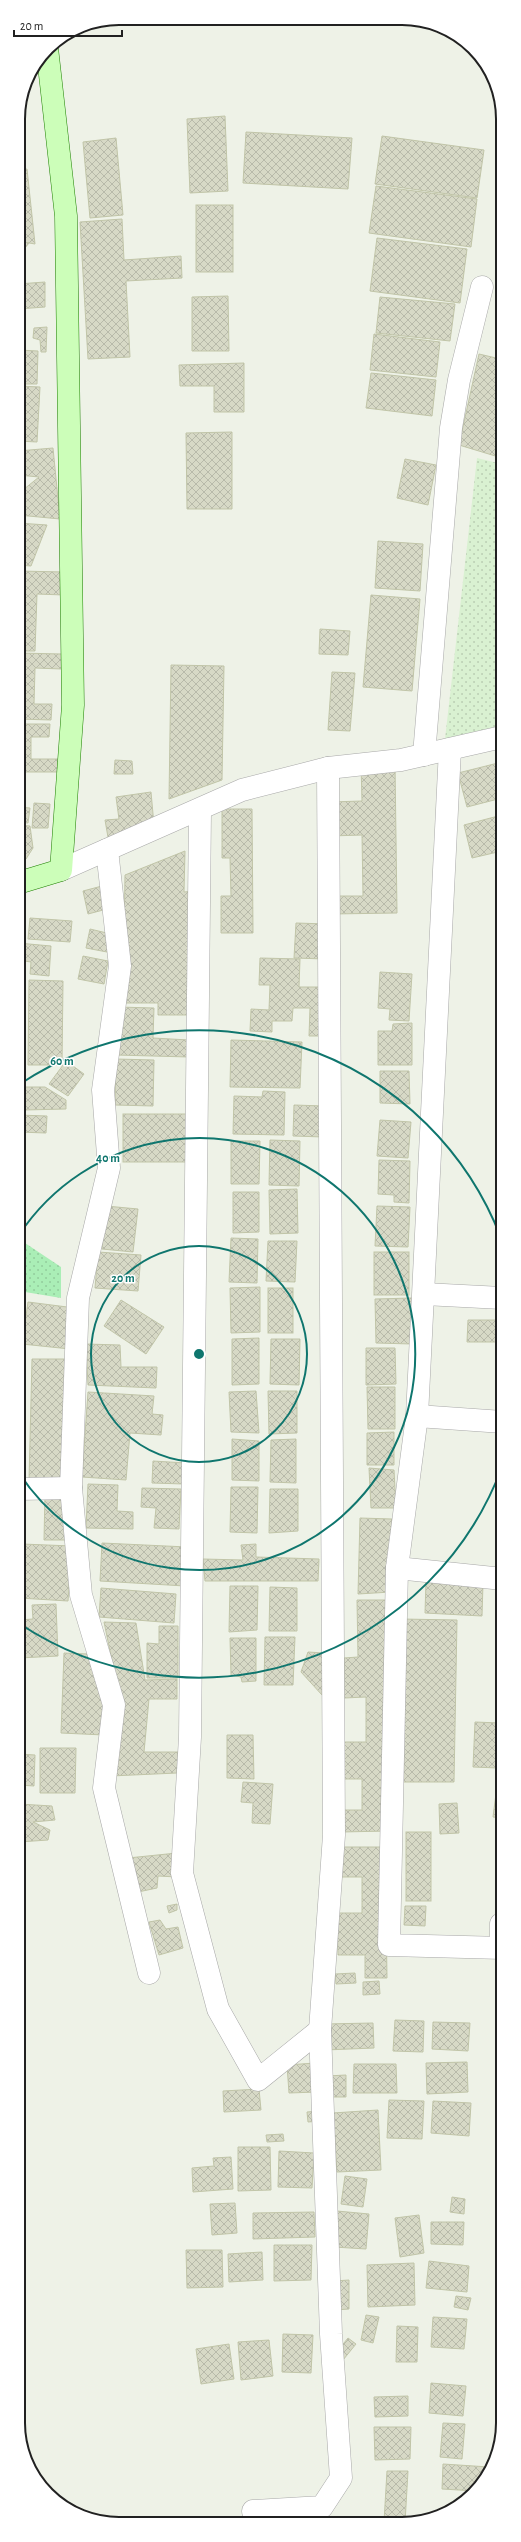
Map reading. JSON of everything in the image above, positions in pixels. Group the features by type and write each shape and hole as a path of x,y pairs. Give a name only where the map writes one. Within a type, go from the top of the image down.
{"main road":[{"path":"25,882 61,870 73,705 66,224 48,57"}],"street":[{"path":"424,754 451,428 459,380 482,287"},
{"path":"61,870 200,811 242,790 328,768 401,760 496,738"},
{"path":"450,749 418,1416 397,1568 389,1945 496,1948"},
{"path":"254,2511 322,2507 341,2478 331,2334 320,2030 334,1835 328,768"},
{"path":"200,811 190,1737 182,1873 218,2009 258,2080 320,2030"},
{"path":"107,850 120,966 103,1090 109,1168 78,1298 71,1488 81,1595 114,1705 104,1788 149,1973"},
{"path":"424,1294 496,1298"},
{"path":"418,1416 496,1422"},
{"path":"25,1488 71,1488"},
{"path":"397,1568 496,1578"}],"green space":[{"path":"477,458 496,463 496,728 445,739"},
{"path":"25,1243 61,1267 61,1298 25,1292"}],"building":[{"path":"225,116 228,191 190,193 187,119"},
{"path":"246,132 352,138 348,189 243,183"},
{"path":"382,136 484,150 477,198 375,184"},
{"path":"116,138 123,215 90,218 83,142"},
{"path":"25,169 27,169 35,244 25,242"},
{"path":"376,186 477,199 471,247 369,233"},
{"path":"196,205 233,205 233,272 196,272"},
{"path":"122,219 124,260 181,256 182,278 126,281 130,357 88,359 80,222"},
{"path":"377,238 467,249 460,303 370,291"},
{"path":"25,242 29,243 25,248"},
{"path":"45,282 45,307 25,308 25,283"},
{"path":"228,296 229,351 192,351 192,297"},
{"path":"380,297 455,304 450,341 376,333"},
{"path":"47,327 46,352 41,352 40,340 33,338 34,328"},
{"path":"374,334 440,342 436,377 370,370"},
{"path":"25,350 38,351 37,384 25,384"},
{"path":"479,354 496,358 496,456 459,445"},
{"path":"244,363 244,412 214,412 214,386 180,386 179,365"},
{"path":"371,373 436,380 432,416 366,408"},
{"path":"25,386 40,387 37,442 25,441"},
{"path":"232,432 232,509 187,509 186,433"},
{"path":"53,448 60,519 25,516 25,488 39,477 25,476 25,450"},
{"path":"405,459 436,465 428,505 397,498"},
{"path":"25,523 47,525 31,566 25,566"},
{"path":"378,541 423,544 420,591 375,588"},
{"path":"25,571 64,572 64,595 37,594 35,651 25,651"},
{"path":"371,595 420,599 412,691 363,687"},
{"path":"320,629 350,631 348,655 319,654"},
{"path":"25,653 62,654 62,669 35,668 34,704 52,704 51,720 25,719"},
{"path":"171,665 224,666 222,780 169,799"},
{"path":"332,672 355,673 350,731 328,730"},
{"path":"25,724 50,724 49,737 31,737 31,759 59,759 59,772 25,772"},
{"path":"115,760 132,761 133,774 114,774"},
{"path":"496,764 496,800 467,807 458,773"},
{"path":"361,765 395,765 397,913 331,914 330,896 363,896 362,835 330,836 330,802 362,801"},
{"path":"151,792 154,825 109,843 105,820 119,819 116,797"},
{"path":"34,803 50,804 48,828 32,828"},
{"path":"25,808 30,808 28,823 25,823"},
{"path":"222,809 252,809 253,933 221,933 221,896 231,896 230,858 222,858"},
{"path":"496,817 496,852 472,858 464,825"},
{"path":"25,826 30,826 33,848 26,859"},
{"path":"185,851 184,892 197,891 194,1015 158,1015 158,1003 123,1003 125,875"},
{"path":"102,886 107,909 88,914 83,891"},
{"path":"30,918 72,921 70,942 28,939"},
{"path":"296,923 327,924 325,959 294,958"},
{"path":"90,929 111,934 107,952 86,948"},
{"path":"25,944 51,946 49,976 30,974 31,962 25,961"},
{"path":"83,956 108,961 104,984 78,979"},
{"path":"260,958 300,959 299,987 326,987 325,1036 309,1036 310,1008 293,1008 292,1021 272,1021 272,1032 250,1031 251,1009 269,1010 270,985 259,985"},
{"path":"380,972 412,974 409,1021 389,1020 390,1009 378,1008"},
{"path":"29,980 63,981 62,1065 28,1065"},
{"path":"118,1007 154,1008 153,1038 189,1040 189,1057 116,1055"},
{"path":"412,1023 412,1065 378,1065 378,1031 392,1031 393,1024"},
{"path":"231,1040 302,1042 300,1088 230,1087"},
{"path":"116,1059 154,1060 153,1106 115,1105"},
{"path":"66,1061 84,1074 68,1096 49,1084"},
{"path":"380,1071 409,1071 410,1104 380,1103"},
{"path":"25,1087 45,1087 66,1100 66,1109 25,1110"},
{"path":"263,1091 285,1092 284,1135 233,1134 234,1096 262,1097"},
{"path":"294,1105 324,1106 324,1137 293,1136"},
{"path":"123,1114 191,1114 191,1162 123,1162"},
{"path":"25,1115 47,1116 46,1133 25,1132"},
{"path":"380,1120 411,1122 408,1158 377,1156"},
{"path":"270,1140 300,1141 299,1186 269,1185"},
{"path":"231,1141 260,1141 259,1184 231,1184"},
{"path":"379,1160 410,1161 409,1203 394,1202 394,1195 378,1194"},
{"path":"297,1189 298,1233 270,1234 269,1190"},
{"path":"233,1192 259,1192 259,1232 233,1233"},
{"path":"106,1206 138,1209 133,1252 102,1249"},
{"path":"377,1206 410,1207 408,1247 375,1246"},
{"path":"231,1238 258,1239 257,1283 229,1282"},
{"path":"268,1241 297,1241 295,1282 266,1281"},
{"path":"98,1252 141,1255 138,1291 95,1288"},
{"path":"374,1252 409,1252 409,1295 374,1295"},
{"path":"260,1287 260,1332 231,1333 230,1288"},
{"path":"268,1288 293,1288 293,1333 268,1333"},
{"path":"412,1298 412,1344 376,1343 375,1299"},
{"path":"121,1300 164,1327 146,1354 104,1326"},
{"path":"28,1302 75,1308 70,1349 25,1344 25,1323"},
{"path":"468,1320 496,1320 496,1342 467,1342"},
{"path":"259,1338 259,1384 232,1385 232,1339"},
{"path":"271,1339 300,1339 299,1385 270,1384"},
{"path":"86,1344 120,1345 121,1367 157,1367 156,1388 88,1385"},
{"path":"366,1348 395,1348 396,1384 366,1385"},
{"path":"32,1359 65,1359 62,1482 29,1481"},
{"path":"367,1387 395,1387 395,1429 368,1429"},
{"path":"256,1391 259,1433 231,1432 229,1392"},
{"path":"268,1391 297,1391 297,1433 269,1434"},
{"path":"88,1392 154,1396 152,1414 163,1415 161,1435 130,1433 126,1480 82,1477"},
{"path":"394,1432 394,1465 367,1465 367,1433"},
{"path":"232,1439 259,1441 259,1481 232,1480"},
{"path":"296,1439 296,1483 270,1482 271,1440"},
{"path":"153,1461 186,1463 184,1484 152,1483"},
{"path":"369,1468 394,1470 396,1508 371,1508"},
{"path":"88,1484 118,1485 117,1511 133,1512 133,1529 86,1528"},
{"path":"231,1487 258,1487 257,1533 230,1532"},
{"path":"142,1488 181,1489 179,1529 154,1528 156,1508 141,1507"},
{"path":"270,1489 298,1489 298,1531 269,1533"},
{"path":"45,1493 69,1494 69,1540 44,1540"},
{"path":"360,1518 392,1519 391,1592 358,1594"},
{"path":"102,1543 187,1547 185,1586 100,1581"},
{"path":"25,1544 72,1546 68,1601 25,1598"},
{"path":"256,1544 256,1557 319,1559 318,1581 205,1581 203,1559 243,1560 241,1545"},
{"path":"426,1581 483,1583 482,1616 425,1613"},
{"path":"230,1586 258,1586 257,1630 229,1632"},
{"path":"270,1587 297,1588 297,1631 269,1631"},
{"path":"101,1588 176,1594 174,1623 99,1617"},
{"path":"357,1600 387,1600 388,1831 341,1832 341,1810 362,1810 362,1779 344,1779 344,1742 366,1742 366,1697 344,1698 344,1658 358,1657"},
{"path":"56,1604 58,1656 25,1658 25,1620 33,1619 32,1605"},
{"path":"401,1619 457,1620 454,1782 398,1782"},
{"path":"104,1622 136,1623 145,1680 177,1679 177,1699 149,1699 144,1752 178,1752 177,1773 111,1776 120,1699"},
{"path":"159,1626 178,1626 178,1678 147,1678 147,1643 159,1644"},
{"path":"265,1637 295,1637 293,1685 264,1685"},
{"path":"230,1638 256,1638 256,1681 242,1682 241,1677 231,1675"},
{"path":"308,1652 324,1653 322,1695 301,1672"},
{"path":"64,1653 88,1654 106,1692 104,1735 61,1733"},
{"path":"475,1722 496,1723 496,1768 473,1767"},
{"path":"227,1735 253,1735 254,1779 227,1778"},
{"path":"40,1748 76,1748 75,1793 40,1793"},
{"path":"25,1754 35,1755 34,1786 25,1785"},
{"path":"243,1782 273,1784 270,1824 252,1823 253,1803 241,1802"},
{"path":"496,1794 496,1817 493,1817"},
{"path":"457,1803 459,1833 440,1834 439,1804"},
{"path":"25,1804 52,1806 55,1820 33,1822 50,1830 48,1840 25,1842"},
{"path":"406,1832 431,1832 431,1901 406,1901"},
{"path":"339,1847 385,1847 387,1978 365,1978 365,1955 338,1955 337,1913 362,1913 362,1877 339,1877"},
{"path":"177,1853 177,1877 158,1876 157,1888 138,1892 128,1858"},
{"path":"177,1904 177,1910 169,1913 167,1906"},
{"path":"405,1906 426,1906 425,1926 404,1925"},
{"path":"160,1920 166,1929 178,1927 183,1948 159,1955 149,1922"},
{"path":"355,1973 356,1983 336,1984 335,1974"},
{"path":"379,1981 380,1994 363,1995 363,1982"},
{"path":"395,2020 424,2021 423,2052 393,2051"},
{"path":"433,2022 470,2023 468,2051 432,2049"},
{"path":"373,2023 374,2048 325,2050 324,2024"},
{"path":"467,2062 468,2092 427,2094 426,2063"},
{"path":"315,2063 317,2092 289,2093 287,2065"},
{"path":"354,2064 396,2064 397,2093 353,2093"},
{"path":"346,2075 346,2097 327,2097 327,2076"},
{"path":"259,2089 261,2110 224,2112 223,2091"},
{"path":"389,2100 424,2101 422,2139 387,2138"},
{"path":"433,2101 471,2103 469,2136 431,2133"},
{"path":"378,2110 381,2170 337,2172 333,2113"},
{"path":"319,2111 320,2121 308,2122 307,2112"},
{"path":"283,2134 284,2141 267,2142 266,2135"},
{"path":"238,2147 270,2147 271,2190 238,2191"},
{"path":"279,2151 314,2153 312,2188 278,2187"},
{"path":"231,2157 233,2189 193,2192 192,2168 214,2166 213,2158"},
{"path":"345,2176 367,2179 363,2207 341,2204"},
{"path":"452,2197 465,2199 464,2214 450,2212"},
{"path":"235,2203 237,2233 212,2235 210,2204"},
{"path":"337,2211 369,2214 366,2249 334,2247"},
{"path":"314,2212 315,2237 253,2239 253,2213"},
{"path":"419,2215 424,2253 400,2257 395,2218"},
{"path":"431,2222 464,2222 463,2245 431,2244"},
{"path":"274,2245 312,2245 311,2280 274,2281"},
{"path":"186,2250 222,2250 223,2287 187,2288"},
{"path":"262,2252 263,2280 229,2282 228,2254"},
{"path":"429,2261 469,2266 467,2292 426,2288"},
{"path":"414,2263 415,2305 368,2307 367,2265"},
{"path":"349,2280 349,2309 335,2310 334,2281"},
{"path":"456,2296 471,2298 468,2310 454,2307"},
{"path":"366,2315 379,2317 373,2343 361,2340"},
{"path":"433,2317 467,2319 464,2349 431,2347"},
{"path":"397,2326 418,2327 417,2362 396,2362"},
{"path":"283,2334 313,2335 311,2373 282,2372"},
{"path":"348,2338 356,2344 343,2360 335,2354"},
{"path":"269,2340 273,2376 241,2380 238,2342"},
{"path":"229,2344 234,2379 201,2384 196,2349"},
{"path":"431,2383 466,2386 463,2416 429,2413"},
{"path":"408,2396 408,2416 375,2417 374,2397"},
{"path":"443,2423 465,2424 462,2459 440,2457"},
{"path":"374,2427 411,2427 410,2459 375,2460"},
{"path":"443,2464 485,2467 473,2485 467,2490 442,2489"},
{"path":"387,2471 408,2471 405,2517 384,2517"}]}
